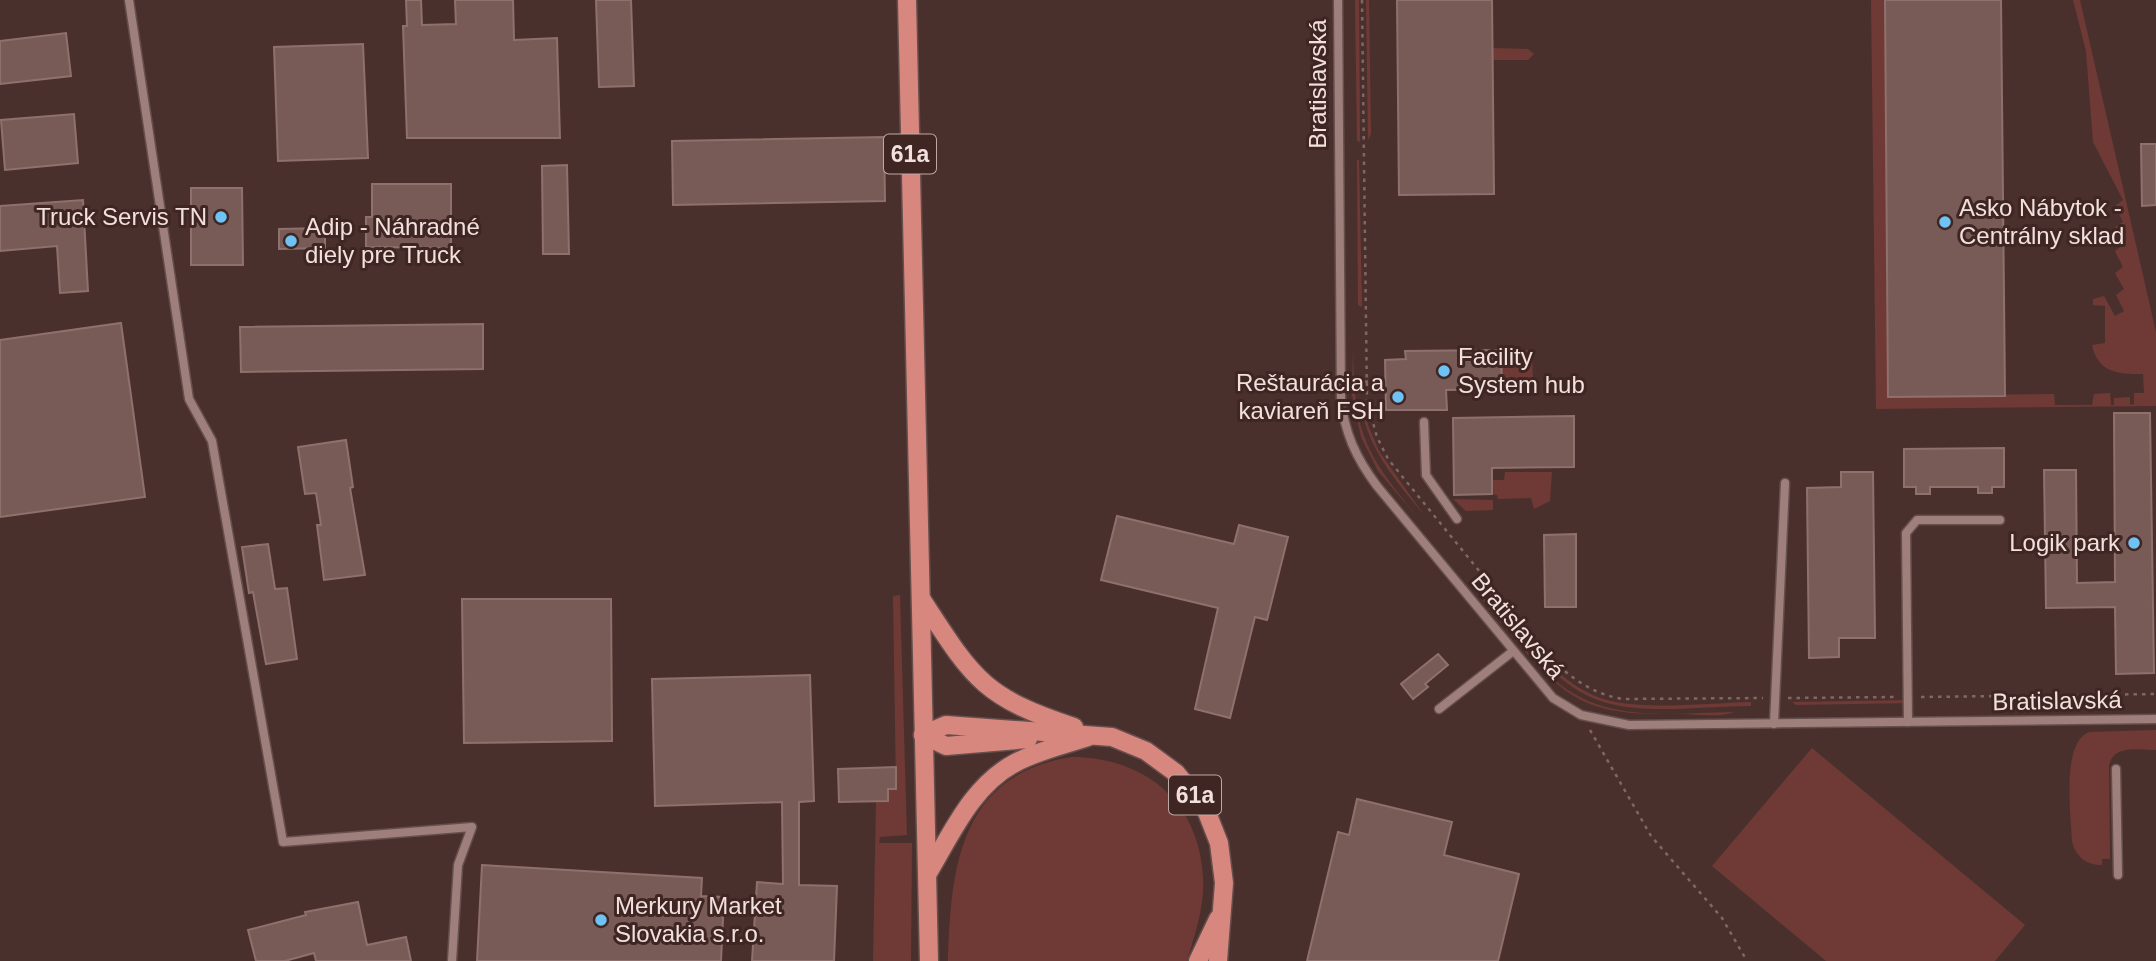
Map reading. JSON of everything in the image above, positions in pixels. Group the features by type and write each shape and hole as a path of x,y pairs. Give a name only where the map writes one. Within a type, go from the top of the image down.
{"main road":[{"name":"61a","path":"907,0 929,961"},
{"name":"61a","path":"922,600 957,654 989,690 1033,713 1112,737 1146,751 1176,774 1197,797 1219,843 1231,961"},
{"name":"61a","path":"923,735 946,746 1098,734"},
{"path":"928,873 964,811 987,782 1030,756 1098,734"},
{"name":"61a","path":"1210,961 1224,907"},
{"name":"61a","path":"1218,961 1224,907"},
{"path":"1198,961 1224,907"}],"lane":[{"path":"129,0 190,399 212,441 283,842 472,827 458,865 452,961"},
{"name":"Bratislavská","path":"1337,2 1340,398 1346,431 1360,461 1377,486 1544,690 1581,715 1629,725 2156,719"},
{"path":"1424,422 1426,475 1457,519"},
{"path":"1774,724 1785,484"},
{"path":"1908,722 1906,533 1917,520 2000,520"},
{"path":"1439,709 1512,652"},
{"path":"2116,769 2118,875"}],"path":[{"path":"1362,0 1367,401 1377,437 1396,470 1554,662 1570,676 1603,694 1623,699 2156,694"},
{"path":"1356,382 1386,382"},
{"path":"1581,715 1651,836 1722,918 1747,961"}],"shaded area":[{"path":"1355,0 1359,0 1360,142 1357,141"},
{"path":"1366,0 1369,0 1371,134 1368,140"},
{"path":"1871,0 1885,0 1889,396 2054,394 2055,405 2092,405 2094,394 2110,393 2111,405 2114,405 2114,398 2130,397 2130,404 2134,405 2134,393 2144,393 2143,374 2110,370 2099,361 2092,345 2105,343 2105,306 2093,305 2093,299 2104,296 2115,316 2124,311 2116,295 2124,289 2115,273 2123,267 2115,251 2123,245 2115,227 2123,222 2115,206 2123,200 2093,142 2086,51 2073,0 2080,0 2156,332 2156,406 1876,409"},
{"path":"1492,48 1528,49 1534,54 1528,60 1493,60"},
{"path":"1359,160 1362,307 1358,305"},
{"path":"1353,346 1356,401 1366,440 1386,476 1419,519 1378,471 1361,437 1352,395"},
{"path":"1501,350 1532,350 1533,388 1502,389"},
{"path":"1360,400 1364,400 1368,425 1379,451 1424,515 1375,448 1363,417"},
{"path":"1505,472 1552,472 1550,501 1534,509 1531,498 1498,499 1497,495 1492,494 1492,480 1504,480"},
{"path":"1453,499 1493,500 1493,510 1466,511"},
{"path":"1480,579 1537,651 1571,682 1590,694 1627,704 1751,702 1751,706 1644,709 1611,704 1590,697 1570,686 1536,654 1479,582"},
{"path":"1478,591 1547,673 1567,690 1589,701 1612,708 1659,714 1734,712 1716,715 1651,714 1626,712 1604,708 1586,702 1568,692 1551,679 1490,609"},
{"path":"900,595 907,835 880,837 879,843 912,843 911,961 873,961 876,801 888,789 896,788 893,596"},
{"path":"1912,700 1912,703 1796,705 1792,702"},
{"path":"2156,730 2156,750 2121,751 2111,759 2110,859 2102,859 2102,865 2087,862 2079,856 2072,842 2070,781 2074,750 2080,739 2089,732"},
{"path":"1812,748 2025,925 1995,961 1826,961 1712,866"},
{"path":"1071,757 1122,765 1144,775 1163,789 1179,806 1191,826 1199,850 1203,888 1199,919 1187,961 948,961 953,892 959,859 969,830 984,804 1005,783 1034,767"}],"building":[{"path":"406,0 421,0 422,25 456,24 455,0 513,0 514,40 557,38 560,138 407,138 403,26 407,26"},
{"path":"596,0 631,0 634,86 599,87"},
{"path":"1397,0 1492,0 1494,194 1399,195"},
{"name":"Asko Nábytok - Centrálny sklad","path":"1885,0 2001,0 2005,396 1888,397"},
{"path":"66,33 71,76 0,84 0,41"},
{"path":"363,44 368,158 278,161 274,47"},
{"path":"74,114 78,163 5,170 1,120"},
{"path":"884,137 885,201 673,205 672,141"},
{"path":"2141,144 2156,144 2156,205 2142,206"},
{"path":"567,165 569,254 543,254 542,166"},
{"path":"372,184 451,184 451,248 366,247 366,217 372,217"},
{"path":"191,188 242,188 243,265 191,265"},
{"path":"83,200 88,291 60,293 57,246 0,251 0,206"},
{"path":"325,228 325,248 279,249 279,229"},
{"path":"121,323 145,497 0,517 0,340"},
{"path":"483,324 483,369 241,372 240,327"},
{"name":"Facility System hub","path":"1501,350 1502,389 1446,390 1447,410 1386,410 1385,360 1406,359 1405,351"},
{"name":"Logik park","path":"2114,413 2150,413 2154,673 2116,674 2115,607 2046,608 2044,470 2076,470 2077,583 2115,582"},
{"path":"1574,416 1574,467 1492,468 1492,494 1454,495 1453,418"},
{"path":"346,440 353,487 350,488 365,575 324,580 316,493 305,494 298,447"},
{"path":"2004,448 2004,487 1992,487 1992,493 1978,493 1978,487 1930,487 1930,494 1916,494 1916,487 1904,487 1904,449"},
{"path":"1841,472 1873,472 1875,638 1839,638 1839,657 1809,658 1807,488 1841,487"},
{"path":"1117,516 1234,544 1239,525 1288,537 1267,620 1255,617 1230,718 1195,709 1218,608 1101,580"},
{"path":"1576,534 1576,607 1545,607 1544,535"},
{"path":"268,544 275,589 287,588 297,659 266,664 253,592 249,593 242,547"},
{"path":"462,599 611,599 612,741 464,743"},
{"path":"1438,654 1448,665 1425,684 1428,687 1413,699 1401,684"},
{"path":"810,675 814,801 799,802 799,885 837,886 834,961 752,961 757,882 783,884 782,802 655,806 652,679"},
{"path":"896,767 896,789 888,789 888,801 839,802 838,769"},
{"path":"1357,799 1452,822 1444,855 1519,874 1498,961 1307,961 1338,832 1349,835"},
{"name":"Merkury Market Slovakia s.r.o.","path":"482,865 702,878 701,896 724,897 721,961 477,961"},
{"path":"358,902 367,945 406,937 411,961 316,961 314,953 285,961 256,961 248,930 306,915 305,912"}],"place":[{"name":"Truck Servis TN","path":"221,217"},
{"name":"Asko Nábytok - Centrálny sklad","path":"1945,222"},
{"name":"Adip - Náhradné diely pre Truck","path":"291,241"},
{"name":"Facility System hub","path":"1444,371"},
{"name":"Reštaurácia a kaviareň FSH","path":"1398,397"},
{"name":"Logik park","path":"2134,543"},
{"name":"Merkury Market Slovakia s.r.o.","path":"601,920"}]}
